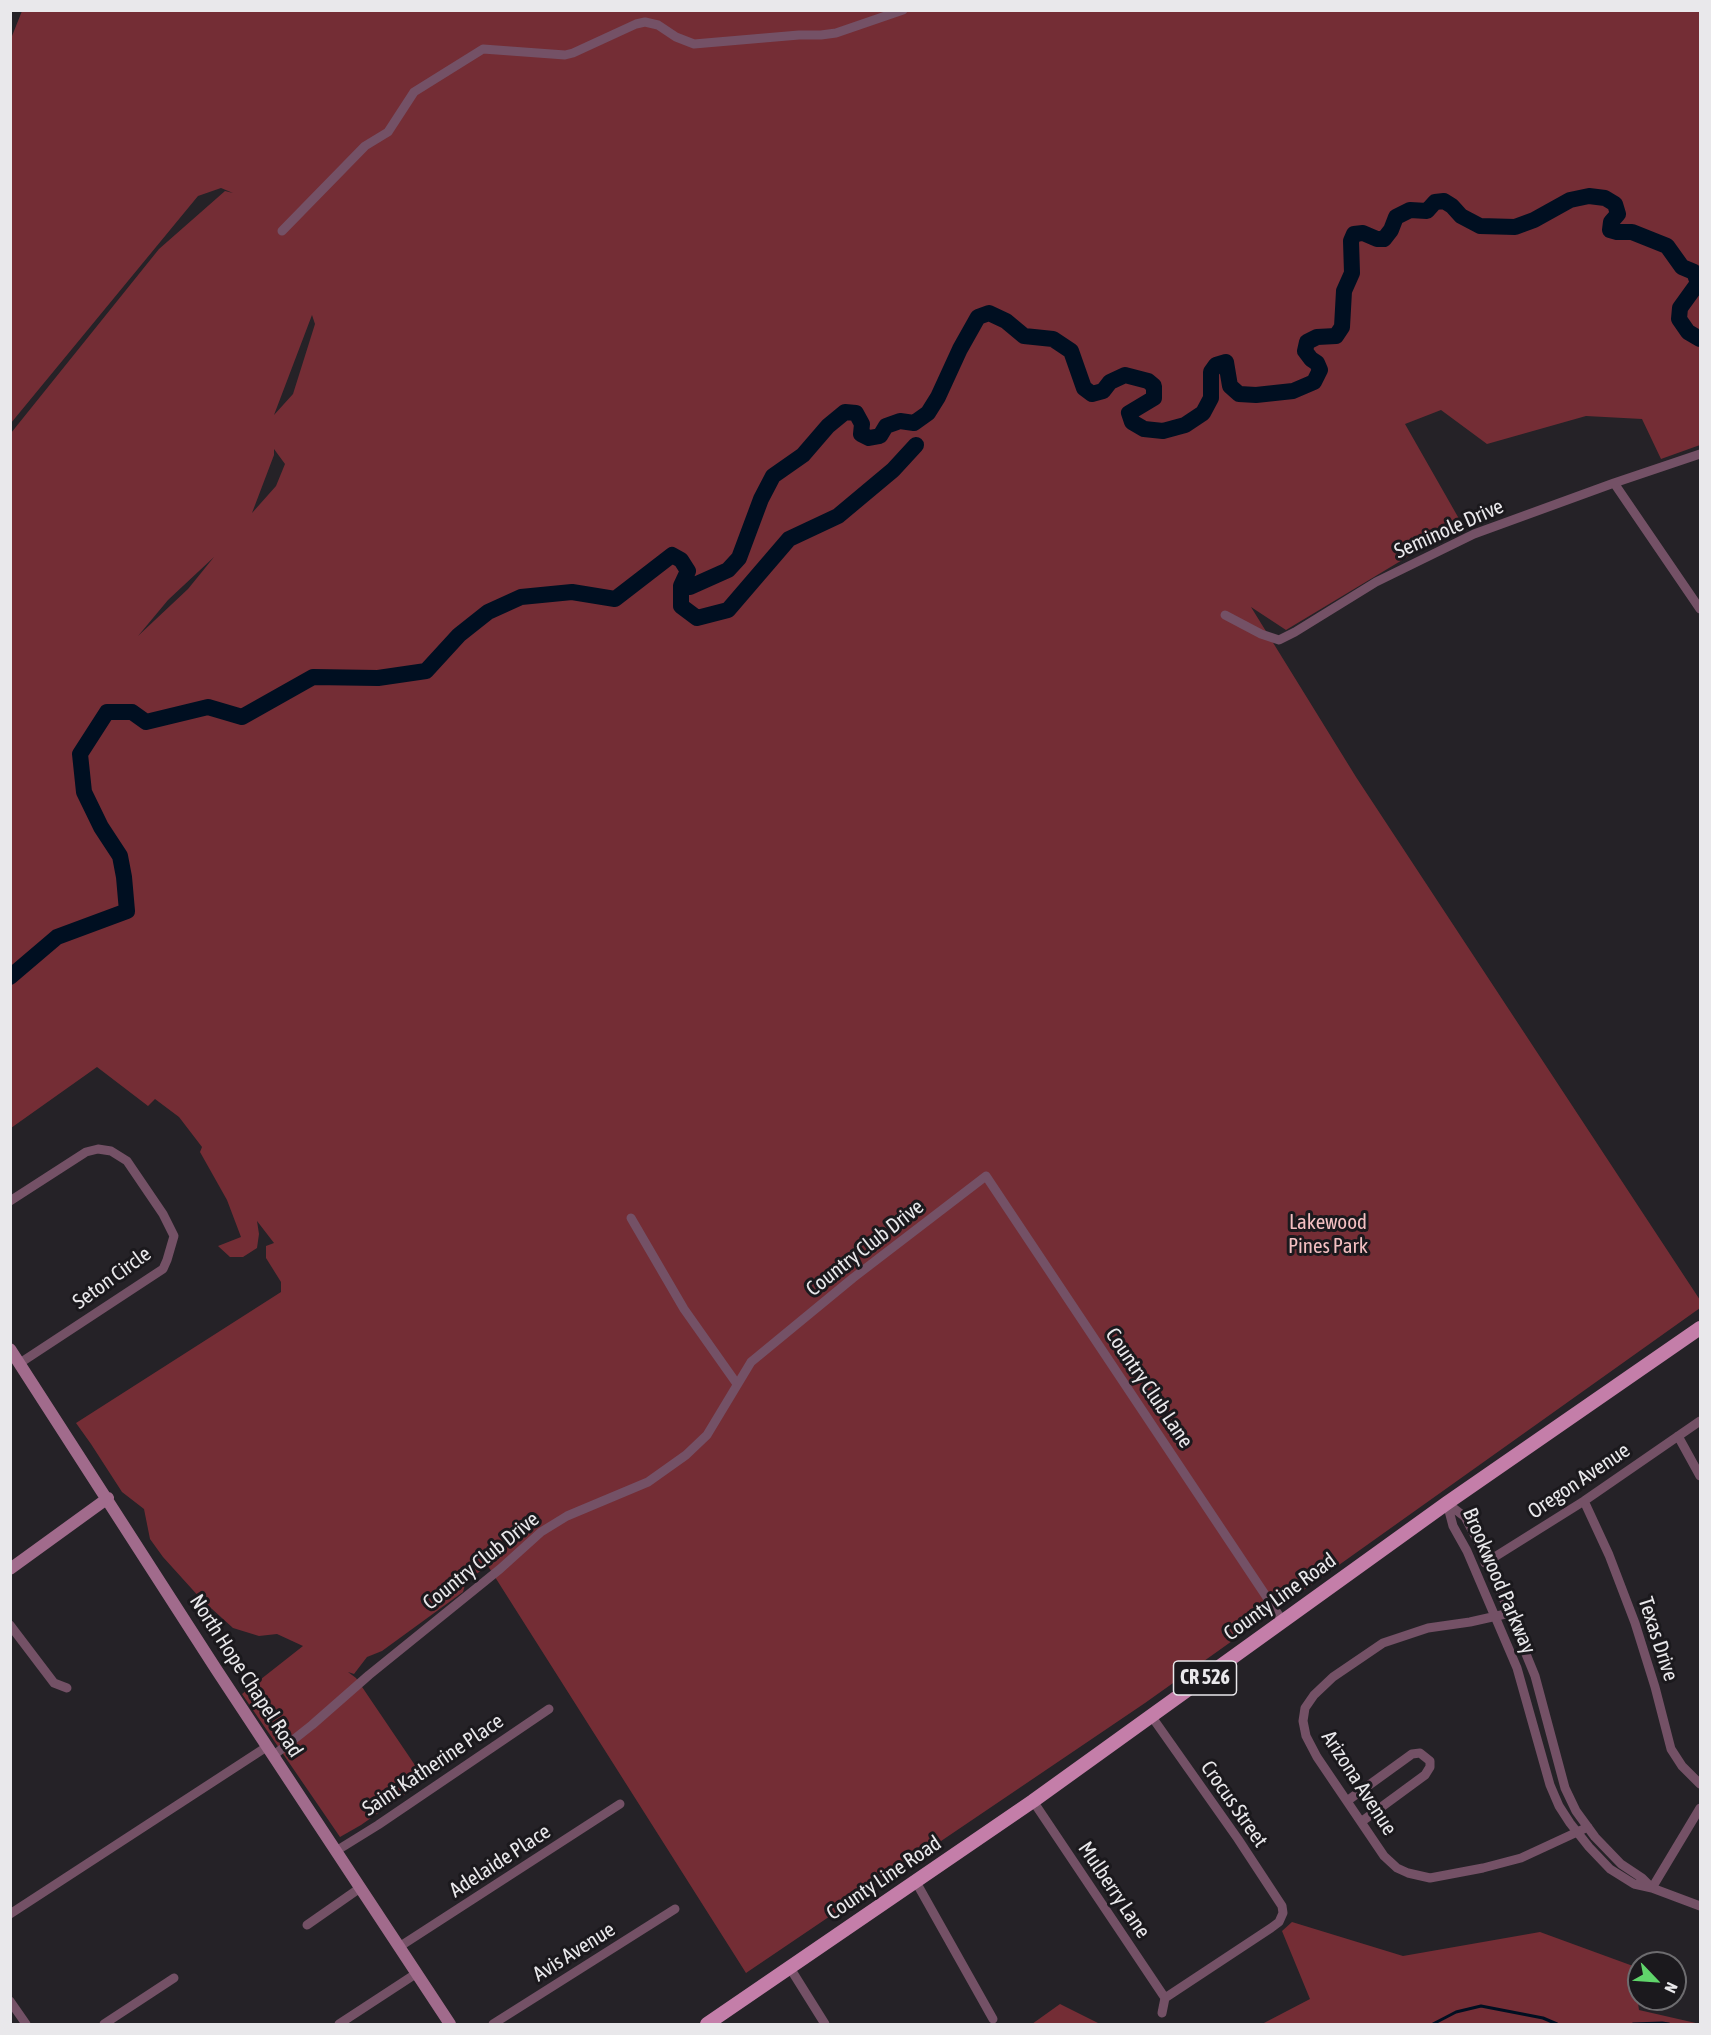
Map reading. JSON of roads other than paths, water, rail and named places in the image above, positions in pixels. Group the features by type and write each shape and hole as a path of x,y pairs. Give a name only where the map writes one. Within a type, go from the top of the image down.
{"main road":[{"name":"County Line Road","path":"707,2025 1033,1801 1447,1503 1701,1328"},
{"name":"North Hope Chapel Road","path":"10,1349 216,1669 450,2025"},
{"path":"10,1569 108,1498"}],"street":[{"path":"282,231 365,146 388,132 414,92 483,49 565,55 645,22 693,44 821,35 836,33 903,10"},
{"name":"Seminole Drive","path":"1225,615 1261,634 1279,640 1376,582 1474,534 1701,454"},
{"path":"1614,483 1701,609"},
{"name":"Seton Circle","path":"10,1201 86,1152 98,1149 111,1150 127,1161 163,1214 174,1236 163,1269 20,1363"},
{"name":"Country Club Drive","path":"10,1914 312,1725 369,1675 500,1569 541,1532 567,1516 648,1482 686,1455 707,1435 751,1362 853,1278 986,1176"},
{"name":"Country Club Lane","path":"986,1176 1282,1620"},
{"path":"631,1218 684,1309 737,1384"},
{"name":"Oregon Avenue","path":"1475,1569 1584,1502 1701,1421"},
{"path":"1678,1436 1701,1476"},
{"name":"Texas Drive","path":"1584,1502 1609,1555 1635,1623 1671,1749 1682,1766 1701,1784"},
{"name":"Brookwood Parkway","path":"1447,1503 1465,1517 1488,1561 1510,1613 1535,1676 1565,1788 1576,1811 1621,1864 1652,1888"},
{"name":"Brookwood Parkway","path":"1447,1503 1453,1526 1475,1569 1517,1668 1550,1785 1559,1806 1577,1833 1610,1869 1635,1884 1701,1906"},
{"name":"Arizona Avenue","path":"1510,1613 1428,1628 1383,1643 1333,1677 1314,1695 1305,1708 1303,1721 1306,1736 1384,1856 1396,1868 1420,1877 1430,1878 1521,1858 1588,1827"},
{"path":"10,1624 54,1683 67,1688"},
{"name":"Saint Katherine Place","path":"336,1851 549,1709"},
{"name":"Crocus Street","path":"1152,1717 1251,1859 1282,1906 1283,1913 1279,1922 1271,1928 1165,1998"},
{"path":"1347,1801 1412,1754 1420,1753 1430,1761 1430,1767 1425,1775 1361,1822"},
{"name":"Mulberry Lane","path":"1033,1801 1165,1998"},
{"name":"Adelaide Place","path":"399,1947 620,1804"},
{"path":"1652,1888 1701,1808"},
{"path":"916,1882 993,2019"},
{"path":"308,1925 360,1888"},
{"name":"Avis Avenue","path":"493,2025 675,1909"},
{"path":"790,1968 825,2025"},
{"path":"339,2025 417,1973"},
{"path":"104,2025 174,1978"},
{"path":"1162,2013 1165,1998"},
{"path":"10,2001 26,2025"}],"waterway":[{"path":"681,586 690,587 728,570 739,558 761,499 773,476 803,455 828,426 845,412 856,413 862,424 861,434 869,438 880,436 886,426 900,421 914,423 928,413 978,317 989,313 1006,321 1024,336 1053,339 1071,351 1084,388 1092,394 1103,391 1110,382 1125,375 1148,381 1154,386 1154,398 1129,413 1132,422 1144,429 1163,431 1185,425 1203,413 1211,398 1211,372 1216,365 1226,362 1230,386 1239,394 1256,395 1293,391 1314,382 1320,370 1317,363 1305,351 1307,342 1317,337 1336,336 1342,327 1344,291 1352,273 1351,241 1354,234 1363,233 1377,239 1384,239 1391,230 1396,217 1410,210 1427,211 1435,202 1444,201 1461,216 1480,226 1515,227 1534,220 1570,200 1589,196 1605,198 1615,204 1618,214 1611,222 1610,230 1632,232 1667,246 1682,267 1694,272 1698,283 1680,308 1679,319 1688,332 1700,339"},
{"path":"10,977 57,937 127,911 120,856 101,827 84,792 80,754 107,712 132,712 146,722 208,707 242,717 313,677 378,678 426,671 459,635 488,612 521,597 572,592 615,599 672,555 681,560 688,571 681,586 681,606 697,618 728,610 789,539 838,516 893,470 916,445"},
{"path":"1433,2024 1456,2012 1481,2006 1543,2018 1557,2024"},
{"path":"1633,2024 1669,2024"}],"park label":[{"name":"Lakewood Pines Park","path":"1328,1234"}]}
